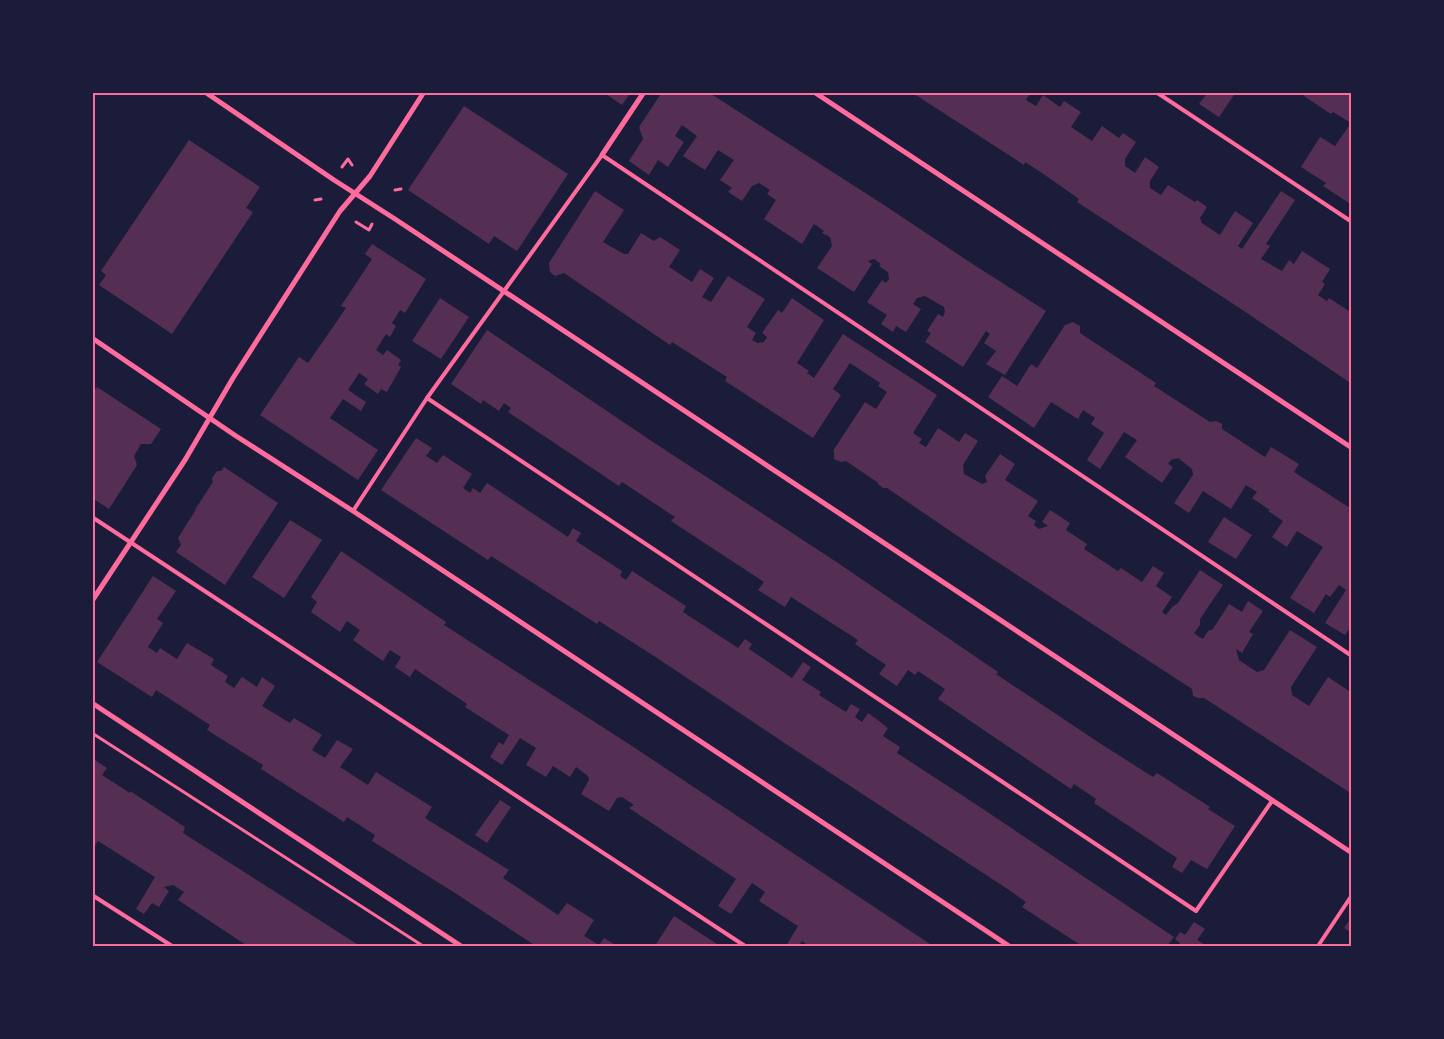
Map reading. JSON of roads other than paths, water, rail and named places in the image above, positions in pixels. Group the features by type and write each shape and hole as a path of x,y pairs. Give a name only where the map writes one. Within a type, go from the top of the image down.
{"street":[{"path":"205,92 328,176 355,192 1352,853"},
{"path":"92,601 185,460 233,378 340,211 370,176 424,92"},
{"path":"602,155 644,92"},
{"path":"814,92 1352,448"},
{"path":"92,338 209,418 353,511 1009,946"},
{"path":"92,703 461,946"}],"lane":[{"path":"1156,92 1352,222"},
{"path":"353,511 428,398 602,155 1352,656"},
{"path":"428,398 1196,911 1272,801"},
{"path":"92,517 745,946"},
{"path":"92,895 172,946"},
{"path":"1318,946 1352,895"}]}
